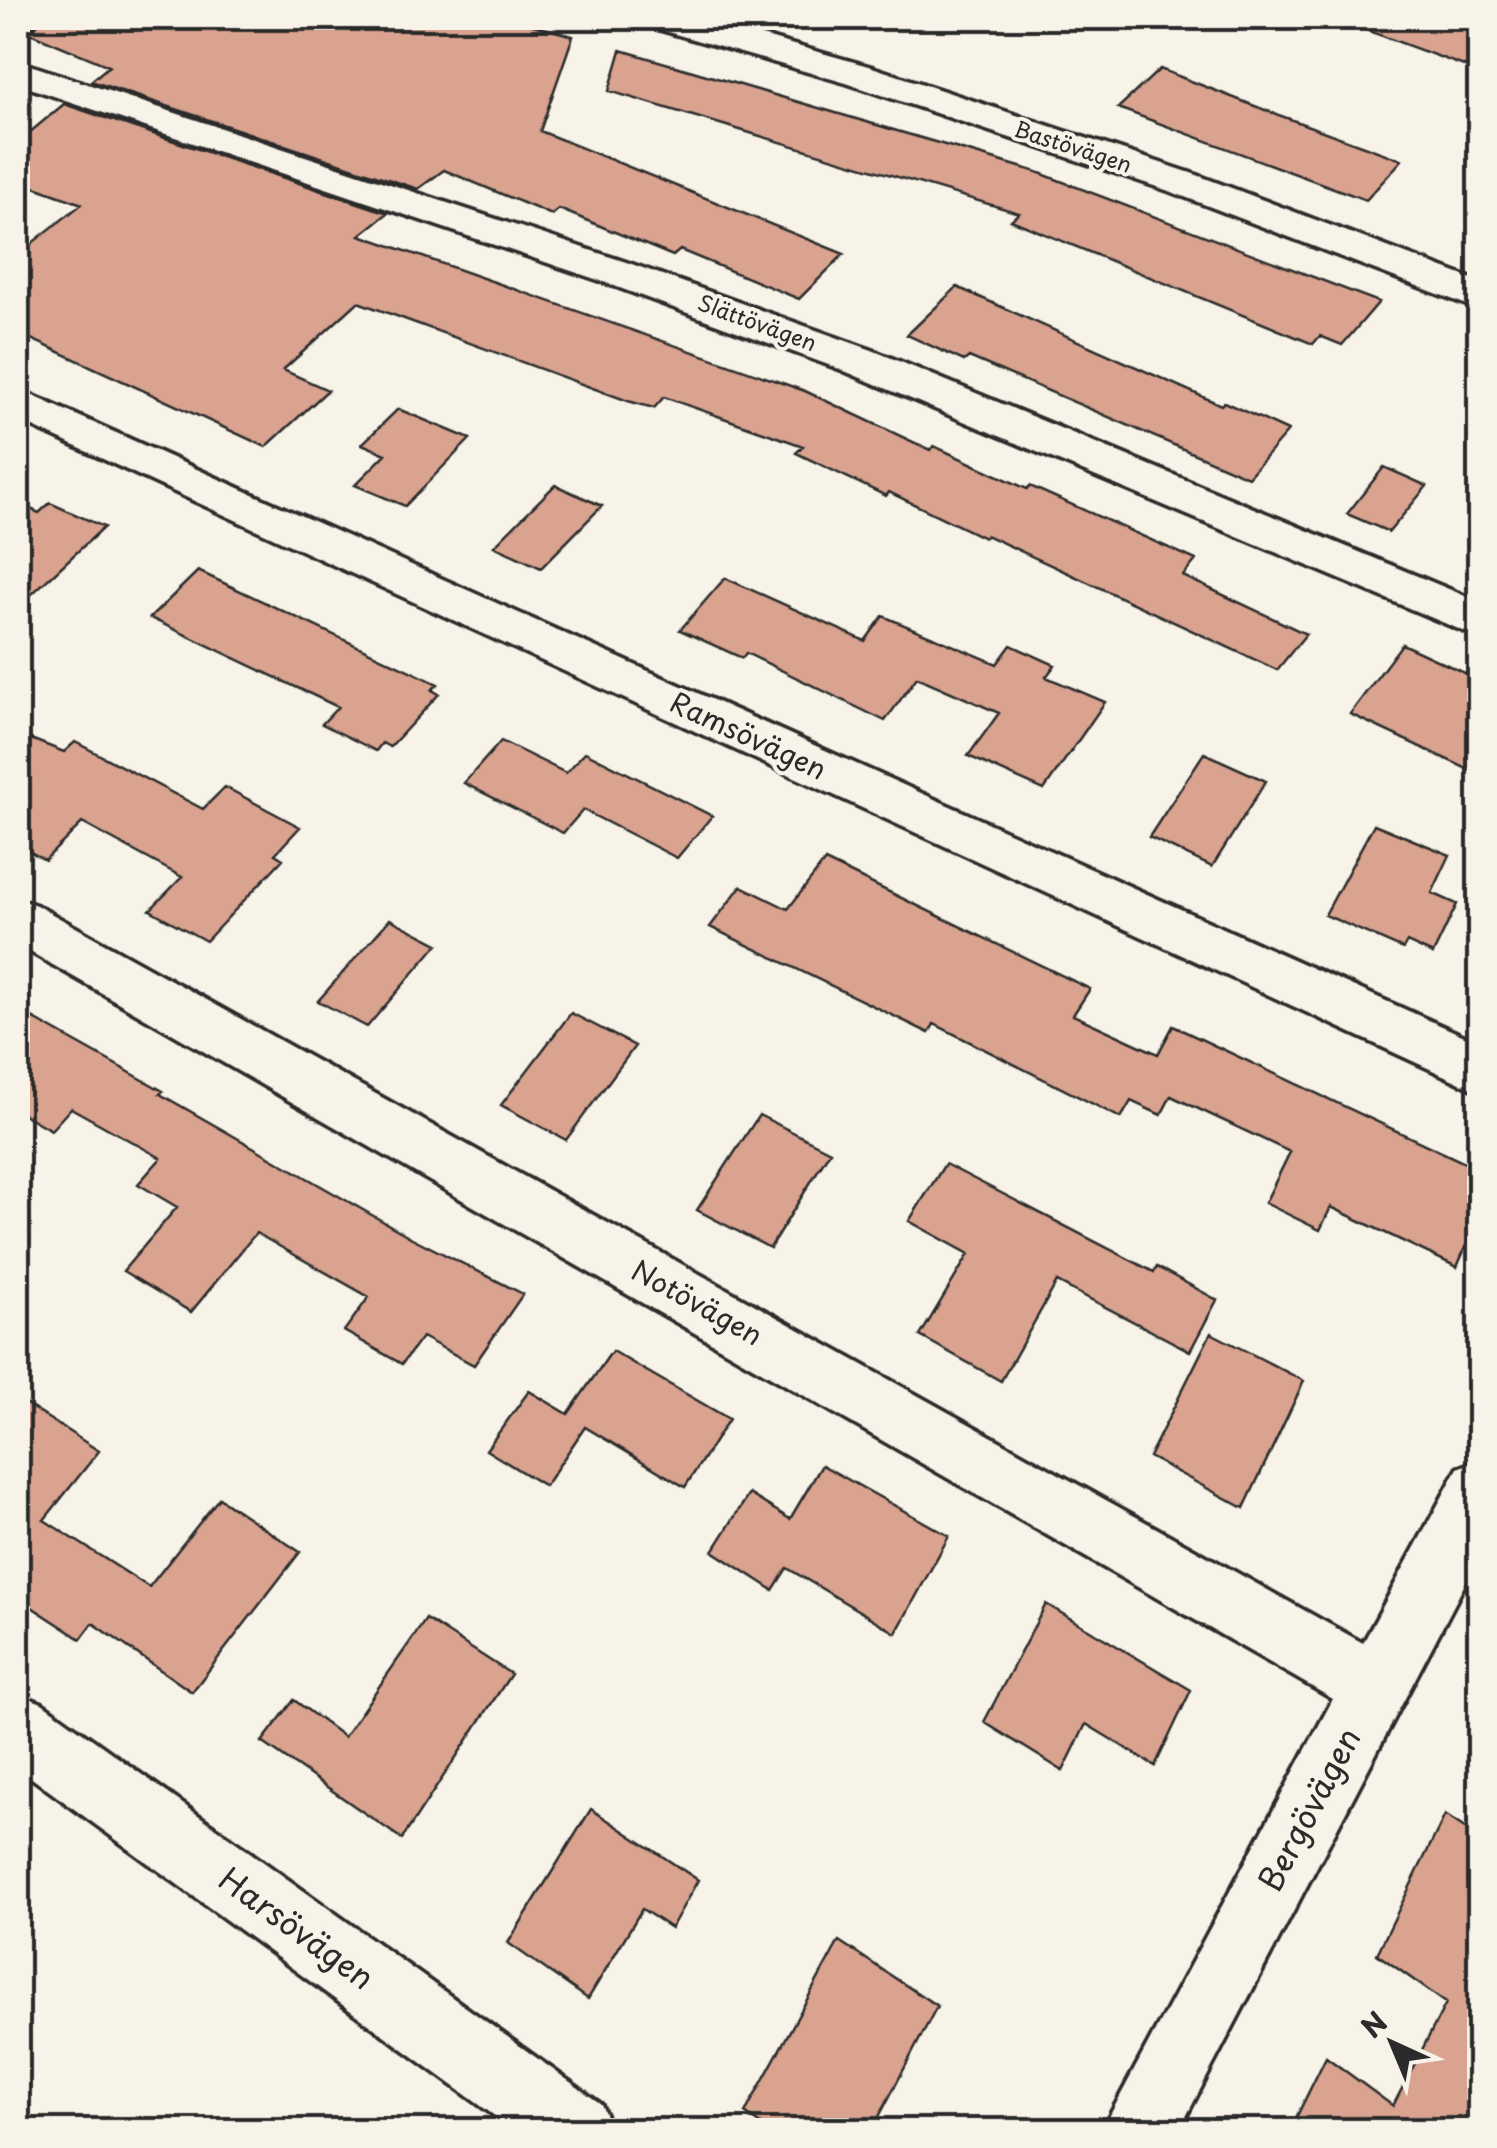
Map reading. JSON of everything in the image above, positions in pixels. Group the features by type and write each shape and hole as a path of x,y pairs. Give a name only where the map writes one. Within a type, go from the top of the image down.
{"street":[{"name":"Bastövägen","path":"660,18 859,75 1183,184 1480,297"},
{"name":"Slättövägen","path":"18,72 612,270 858,360 1480,621"},
{"name":"Ramsövägen","path":"18,403 1480,1070"},
{"name":"Notövägen","path":"18,920 1376,1687"},
{"name":"Bergövägen","path":"1140,2130 1480,1490"},
{"name":"Harsövägen","path":"18,1727 575,2130"}],"building":[{"path":"41,18 508,18 573,36 540,131 844,254 799,299 680,250 673,256 559,209 552,215 444,170 418,189 91,81 109,66 25,31 35,28"},
{"path":"1348,18 1480,18 1480,72 1347,23"},
{"path":"621,50 1037,172 1379,302 1342,345 1320,336 1313,344 1011,220 1019,213 609,91"},
{"path":"1160,69 1402,160 1366,200 1118,108"},
{"path":"64,104 388,213 360,235 805,391 930,450 934,446 1027,489 1030,486 1196,560 1183,576 1306,634 1277,670 986,535 984,538 889,492 886,496 796,453 803,446 664,397 654,408 628,401 358,302 283,370 328,390 266,447 18,333 18,254 82,204 18,181 18,142"},
{"path":"957,287 1288,431 1248,477 969,357 964,361 907,335"},
{"path":"398,409 470,439 405,506 355,485 386,454 362,444"},
{"path":"1384,467 1427,486 1389,532 1347,514"},
{"path":"555,485 602,506 541,568 494,546"},
{"path":"18,503 39,513 50,503 104,527 18,607"},
{"path":"198,571 438,684 432,690 439,694 390,747 382,743 376,751 322,724 338,707 150,618"},
{"path":"725,578 865,641 883,616 997,664 1011,645 1055,665 1046,677 1105,702 1044,790 968,756 999,713 917,677 885,721 746,653 742,658 680,630"},
{"path":"1402,644 1480,680 1480,775 1350,714"},
{"path":"18,734 64,752 75,742 203,809 225,787 300,827 275,854 283,859 206,941 150,910 182,877 82,823 45,860 18,845"},
{"path":"501,741 566,773 585,752 712,816 677,858 583,810 563,833 464,783"},
{"path":"1204,753 1266,781 1212,867 1149,837"},
{"path":"1374,824 1450,855 1432,893 1457,904 1433,954 1407,942 1403,949 1325,915"},
{"path":"825,861 1090,989 1073,1015 1158,1054 1173,1026 1480,1170 1480,1214 1457,1267 1331,1207 1320,1230 1265,1203 1290,1152 1171,1096 1161,1115 1131,1101 1121,1118 934,1024 929,1033 710,927 741,886 788,909"},
{"path":"390,919 438,944 367,1027 318,1001"},
{"path":"18,1010 412,1238 523,1294 474,1365 422,1337 402,1364 344,1331 369,1297 256,1233 191,1312 123,1271 177,1207 138,1184 161,1158 71,1108 51,1130 18,1111"},
{"path":"571,1013 635,1046 566,1140 501,1105"},
{"path":"759,1115 830,1151 770,1248 697,1210"},
{"path":"945,1164 1154,1272 1157,1267 1217,1300 1190,1351 1057,1282 1001,1381 920,1336 969,1254 909,1221"},
{"path":"1211,1333 1304,1381 1244,1508 1149,1457"},
{"path":"612,1351 729,1419 685,1487 585,1427 545,1486 486,1450 529,1391 568,1414"},
{"path":"18,1399 99,1451 44,1520 149,1587 219,1498 300,1552 192,1692 93,1623 81,1639 18,1598"},
{"path":"822,1465 949,1536 896,1633 787,1568 773,1590 713,1551 749,1494 790,1519"},
{"path":"1046,1604 1191,1690 1155,1766 1086,1724 1063,1771 984,1722"},
{"path":"426,1619 511,1674 402,1839 262,1742 294,1700 344,1737"},
{"path":"591,1809 698,1880 671,1928 642,1909 588,1999 508,1943"},
{"path":"1445,1815 1480,1838 1480,2130 1290,2130 1326,2057 1393,2106 1446,2003 1377,1954"},
{"path":"839,1941 937,2006 872,2130 769,2130 745,2113"}]}
